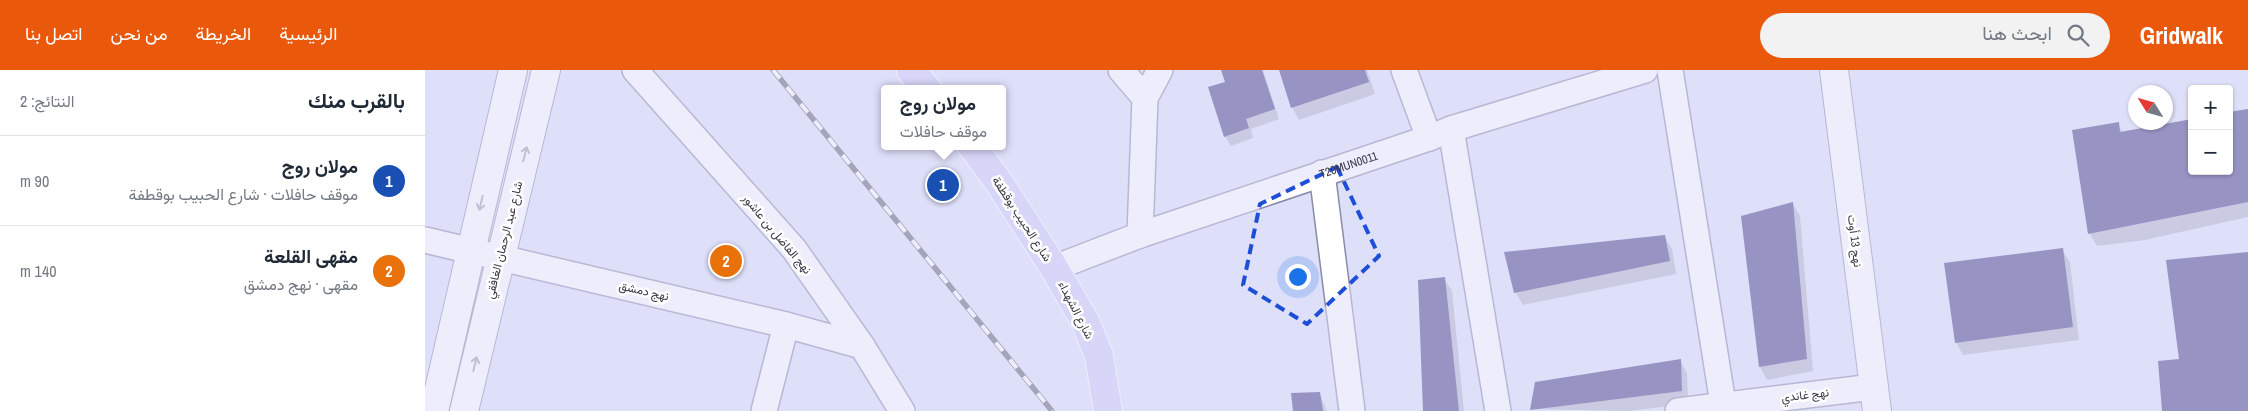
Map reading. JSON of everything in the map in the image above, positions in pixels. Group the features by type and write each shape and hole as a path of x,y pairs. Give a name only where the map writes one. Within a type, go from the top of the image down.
{"main road":[{"path":"434,411 513,70"},
{"name":"شارع عبد الرحمان الغافقي","path":"464,411 546,70"},
{"path":"911,70 924,85"},
{"name":"نهج 13 أوت","path":"1834,70 1875,399"},
{"name":"شارع الحبيب بوقطفة","path":"974,150 998,181 1054,268"},
{"name":"شارع الشهداء","path":"1054,268 1086,324 1099,356 1108,411"}],"street":[{"name":"نهج الفاضل بن عاشور","path":"635,70 793,249 862,346 902,411"},
{"path":"1121,70 1145,98"},
{"path":"1140,235 1145,98 1160,70"},
{"path":"1403,70 1440,133 1498,411"},
{"name":"T20MUN0011","path":"1054,268 1140,235 1440,133 1645,70"},
{"path":"1670,70 1723,404"},
{"path":"1322,173 1352,411"},
{"name":"نهج دمشق","path":"425,240 786,325 862,346"},
{"path":"764,411 786,325"},
{"name":"نهج غاندي","path":"1678,411 1723,404 1875,399"}],"highlighted area":[{"path":"1337,167 1379,256 1307,324 1243,285 1260,204"}],"building":[{"path":"1221,70 1262,70 1275,109 1246,119 1249,128 1224,137 1208,87 1225,82"},
{"path":"1279,70 1365,70 1369,82 1291,108"},
{"path":"2248,109 2248,202 2088,234 2072,130 2119,122 2120,132 2131,130 2173,130 2173,122 2188,120 2188,175 2233,175 2233,111"},
{"path":"1793,202 1807,359 1759,367 1741,216"},
{"path":"1665,235 1670,261 1514,293 1504,252"},
{"path":"2063,248 2073,327 1955,343 1944,263"},
{"path":"2248,252 2248,411 2162,411 2158,361 2179,359 2166,260"},
{"path":"1445,277 1459,411 1423,411 1418,280"},
{"path":"1681,359 1682,391 1530,410 1535,382"},
{"path":"1320,392 1323,411 1293,411 1291,393"}],"railway":[{"path":"773,70 1052,411"}],"place":[{"name":"مولان روج","path":"943,185"},
{"name":"مقهى القلعة","path":"726,261"}]}
